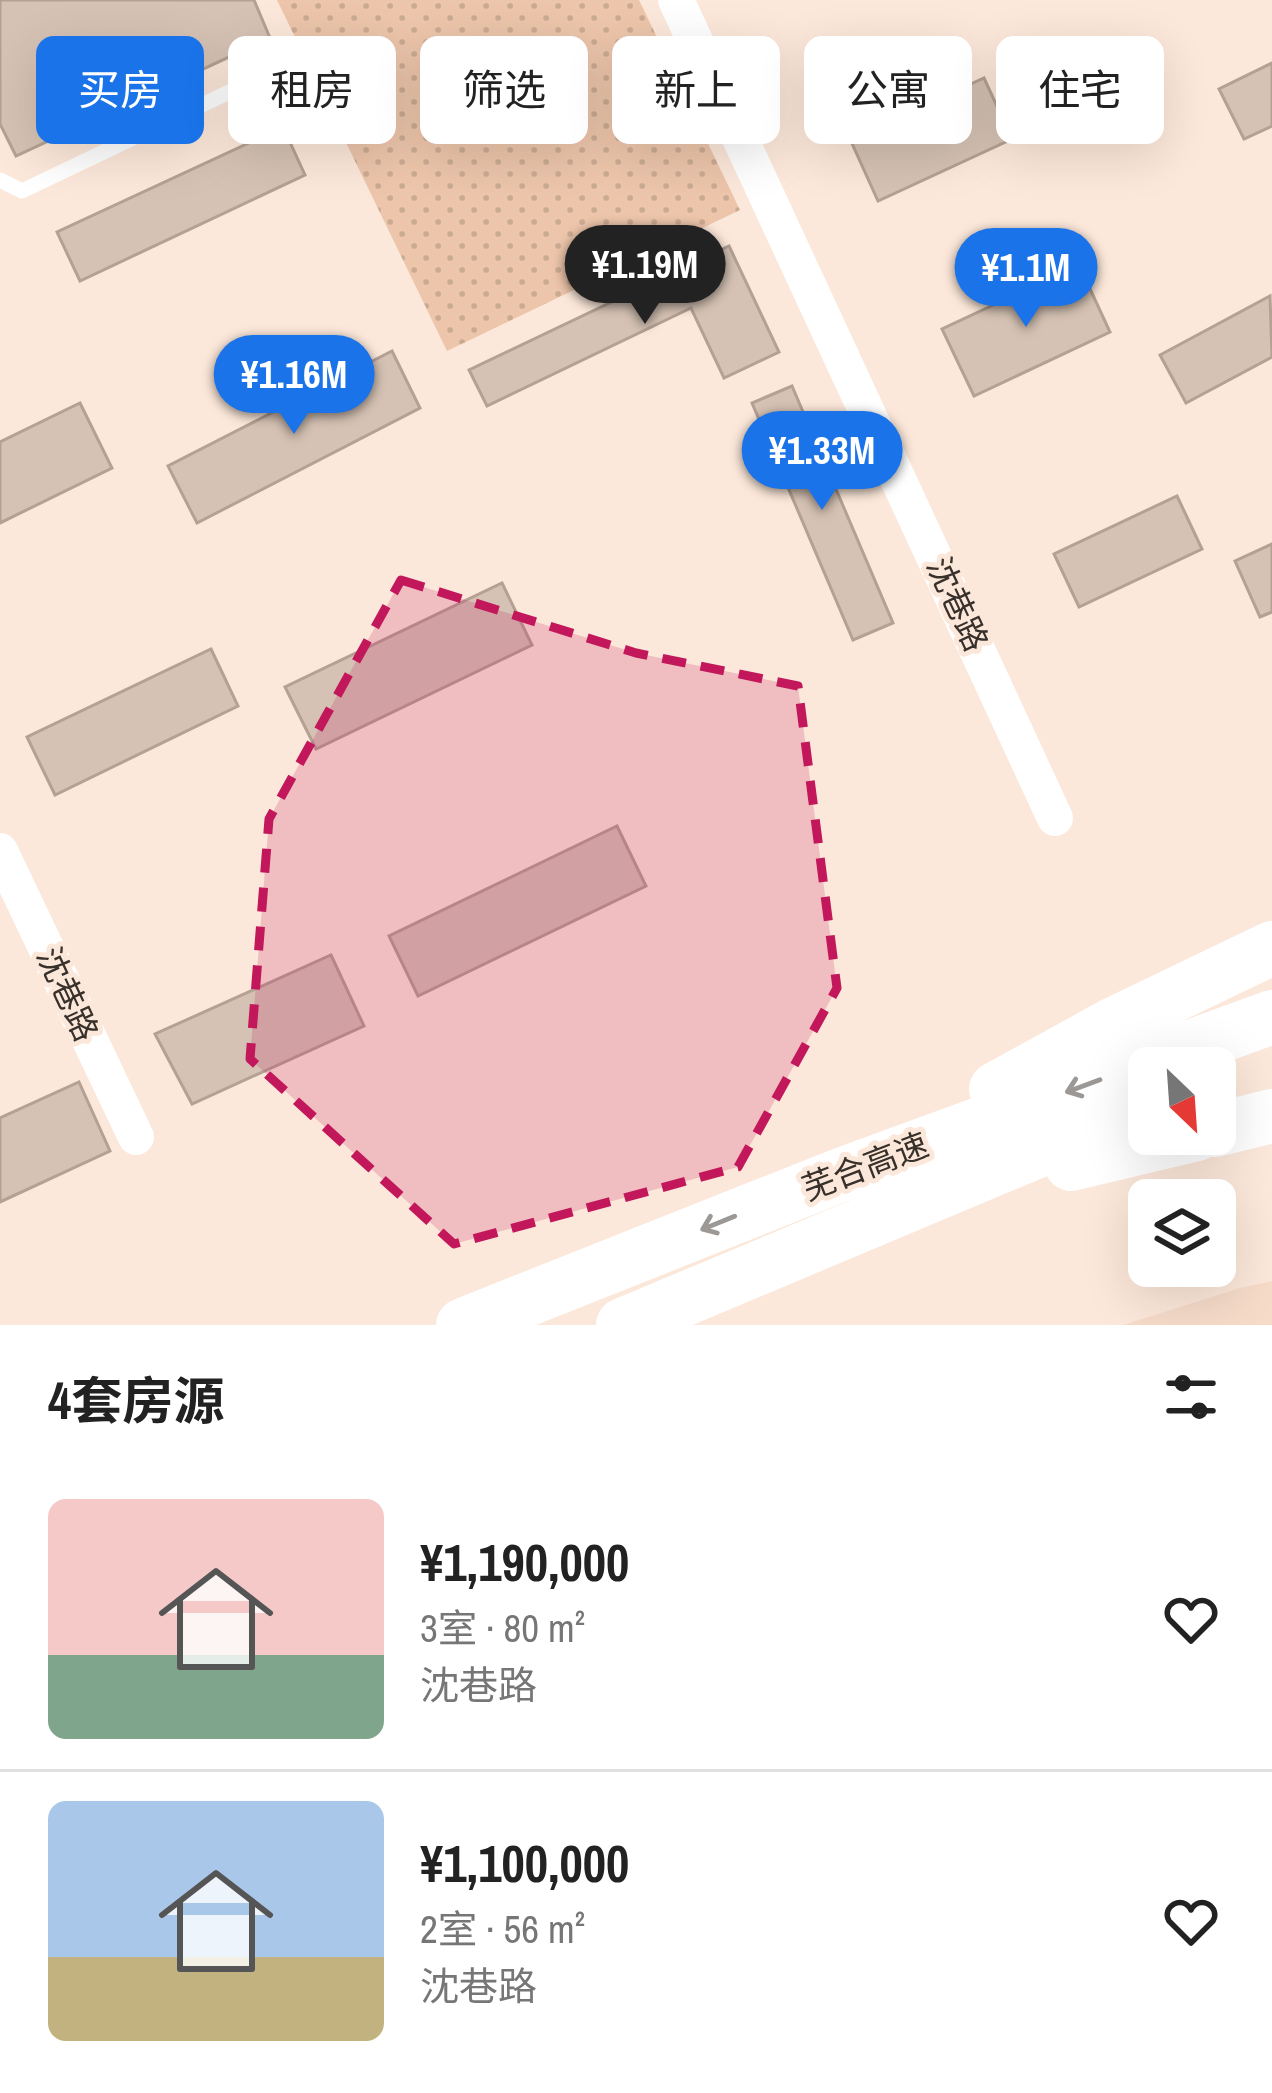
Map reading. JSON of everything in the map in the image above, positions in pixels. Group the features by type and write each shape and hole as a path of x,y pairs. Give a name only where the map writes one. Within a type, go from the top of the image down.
{"highway":[{"path":"843,1174 1114,1024 1272,948"},
{"name":"芜合高速","path":"463,1325 843,1174 1272,1017"},
{"path":"1236,1069 1272,1054"},
{"name":"芜合高速","path":"623,1325 1128,1113"},
{"path":"1236,1125 1272,1116"},
{"path":"905,1203 1128,1150"}],"street":[{"name":"沈巷路","path":"676,0 1055,818"},
{"name":"沈巷路","path":"0,851 136,1137"}],"lane":[{"path":"0,180 22,191 228,93"}],"highlighted area":[{"path":"401,580 636,653 798,686 837,988 738,1167 454,1244 250,1059 269,819"}],"shaded area":[{"path":"277,0 639,0 656,36 612,36 612,144 708,144 740,210 447,351 347,144 396,144 396,36 294,36"},
{"path":"1272,1281 1272,1325 1123,1325 1240,1288"}],"building":[{"path":"0,0 254,0 269,36 228,36 228,58 204,69 204,36 36,36 36,144 42,144 16,156 0,124"},
{"path":"1272,63 1272,126 1244,139 1219,89"},
{"path":"984,78 996,104 996,144 1001,144 878,201 852,144 972,144 972,83"},
{"path":"246,144 291,144 305,175 80,281 57,232"},
{"path":"729,246 779,352 724,378 691,308 487,406 469,370"},
{"path":"1079,265 1110,332 974,396 942,329"},
{"path":"1270,296 1272,357 1186,403 1160,355"},
{"path":"392,351 420,408 197,523 168,466"},
{"path":"792,386 893,623 853,640 752,403"},
{"path":"80,403 112,468 0,523 0,442"},
{"path":"1177,496 1202,549 1079,607 1054,554"},
{"path":"1272,544 1272,612 1260,617 1235,561"},
{"path":"502,583 532,645 316,749 285,687"},
{"path":"211,649 238,706 55,795 27,737"},
{"path":"617,826 646,886 418,996 389,936"},
{"path":"331,955 364,1026 192,1104 155,1034"},
{"path":"79,1082 110,1151 0,1202 0,1118"}]}
